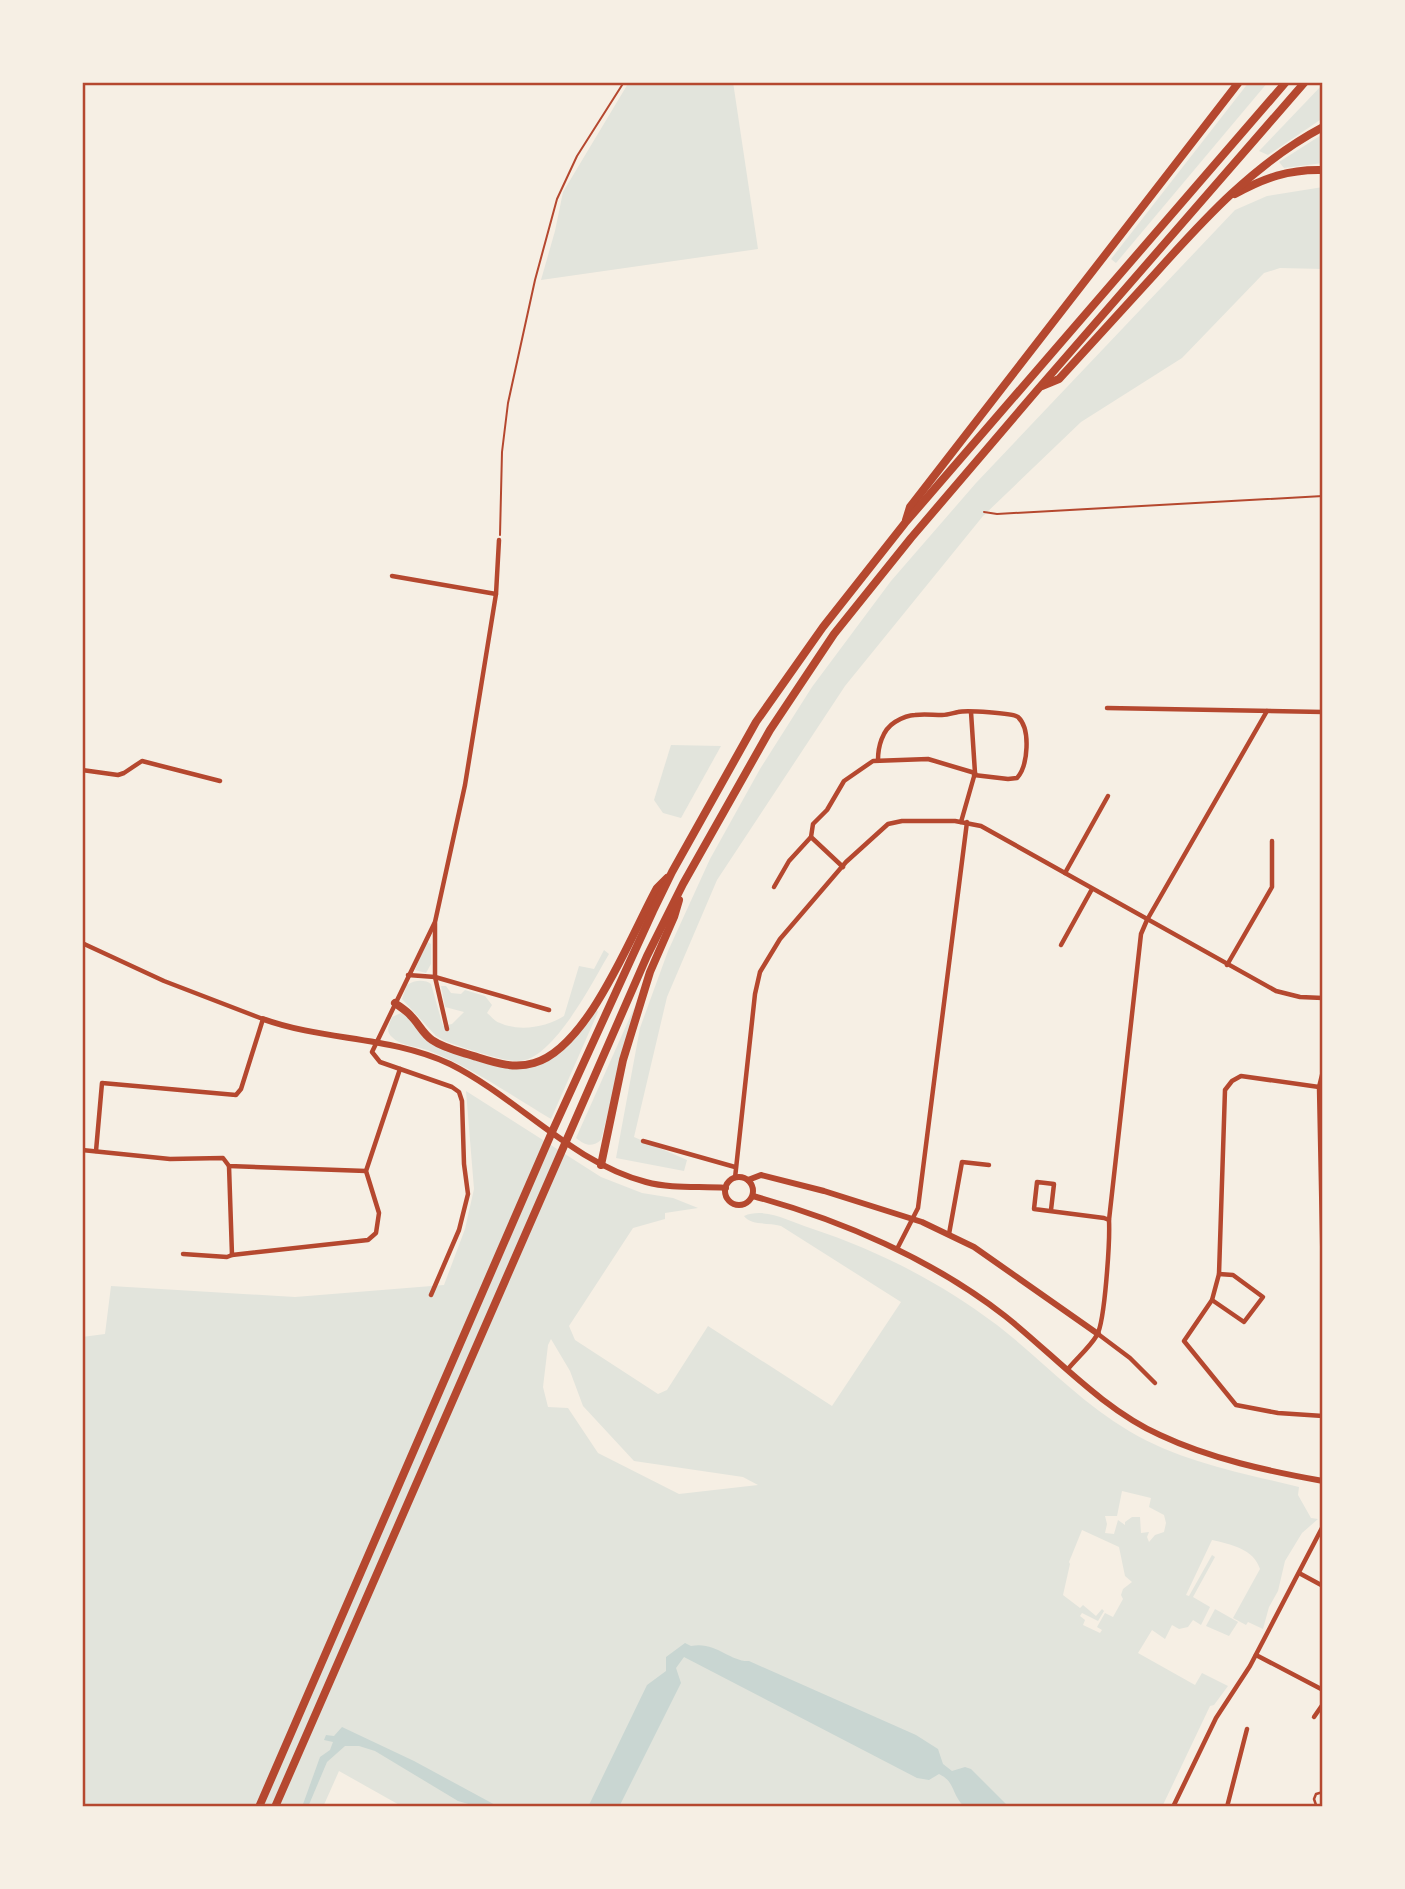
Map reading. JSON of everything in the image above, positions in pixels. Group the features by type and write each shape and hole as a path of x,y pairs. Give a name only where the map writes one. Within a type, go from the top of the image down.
{"highway":[{"path":"905,523 910,507 1239,82"},
{"path":"259,1807 552,1132 672,872 756,722 823,627 905,523 1286,82"},
{"path":"281,1807 296,1759 647,956 770,730 834,634 911,538 1305,82"},
{"path":"1039,388 1059,379 1224,201 1262,167 1323,127"},
{"path":"1224,201 1263,179 1289,172 1323,170"},
{"path":"395,1003 410,1014 431,1039 450,1048 508,1065 527,1065 547,1058 572,1038 591,1011 657,888 672,872"},
{"path":"601,1165 623,1060 650,972 674,917 684,884"},
{"path":"275,1807 292,1770"}],"street":[{"path":"447,1029 435,977 435,922 465,785 496,594 499,540"},
{"path":"392,576 496,594"},
{"path":"1107,708 1323,712"},
{"path":"774,887 789,862 811,837 813,824 827,810 844,781 873,761 928,759 975,774 1008,779 1017,778 1025,766 1027,745 1021,722 1014,715 960,711 945,715 912,715 892,723 878,746 878,760"},
{"path":"1068,1369 1098,1334 1141,934 1267,711"},
{"path":"898,1249 918,1208 964,822 975,774 971,712"},
{"path":"82,770 118,775 142,761 220,781"},
{"path":"1065,873 1108,796"},
{"path":"735,1178 750,1028 760,972 785,931 843,867 888,824 902,821 964,822 981,826 1276,991 1300,997 1323,998"},
{"path":"811,837 843,867"},
{"path":"1227,965 1272,887 1272,841"},
{"path":"1060,946 1092,889"},
{"path":"431,1295 459,1230 468,1194 462,1101 459,1092 452,1087 380,1062 372,1052 435,922"},
{"path":"82,943 164,981 264,1020 316,1033 412,1049 450,1064 484,1083 601,1165 625,1175 665,1187 726,1188"},
{"path":"408,975 435,977 549,1010"},
{"path":"96,1151 102,1083 236,1095 241,1089 264,1020"},
{"path":"183,1254 227,1257 368,1240 376,1233 379,1213 366,1171 400,1069"},
{"path":"1323,1071 1319,1087 1323,1283"},
{"path":"1319,1087 1241,1076 1232,1081 1225,1090 1219,1274 1212,1300 1184,1341 1236,1405 1278,1413 1323,1416"},
{"path":"643,1141 735,1167"},
{"path":"82,1150 170,1159 223,1158 229,1166 232,1255"},
{"path":"949,1234 962,1162 989,1165"},
{"path":"229,1166 366,1171"},
{"path":"748,1180 753,1187 753,1196 744,1205 735,1205 728,1200 726,1188 729,1182 735,1178 748,1180 761,1175 912,1218 949,1234 974,1247 1098,1334 1130,1358 1155,1383"},
{"path":"1051,1210 1054,1184 1037,1182 1034,1209 1104,1217 1109,1220"},
{"path":"753,1196 898,1249 939,1272 1003,1315 1122,1414 1159,1435 1217,1457 1323,1481"},
{"path":"1212,1300 1244,1322 1263,1297 1233,1275 1219,1274"},
{"path":"1173,1807 1216,1718 1256,1655 1323,1526"},
{"path":"1298,1573 1323,1586"},
{"path":"1256,1655 1323,1690"},
{"path":"1314,1717 1323,1704"},
{"path":"1227,1807 1247,1729"}],"lane":[{"path":"1323,1792 1316,1794 1314,1800 1316,1805 1323,1807"}],"path":[{"path":"499,540 502,452 508,403 535,280 557,199 577,156 624,82"},
{"path":"984,512 997,514 1323,496"}],"shaded area":[{"path":"629,82 733,82 758,249 541,280 563,192"},
{"path":"1249,82 1268,82 1116,263 1111,259"},
{"path":"1323,84 1323,118 1268,155 1259,151"},
{"path":"1323,134 1323,163 1284,168 1279,162"},
{"path":"1323,187 1323,269 1280,268 1264,273 1182,358 1081,422 983,516 845,686 717,880 667,997 634,1137 687,1160 684,1171 616,1158 640,1028 668,951 710,859 760,769 812,687 891,581 976,483 1235,210 1267,196"},
{"path":"671,745 721,746 681,818 663,813 654,800"},
{"path":"426,941 431,944 431,964 426,973 415,970"},
{"path":"604,950 609,954 570,1018 544,1049 530,1058 517,1061 502,1059 445,1041 436,1036 402,999 407,985 426,981 431,984 443,1026 452,1024 464,1012 445,1007 441,986 446,986 451,993 461,994 465,990 485,996 492,1005 487,1013 508,1026 525,1028 542,1025 564,1016 579,966 594,969"},
{"path":"635,1006 601,1140 591,1145 585,1144 576,1138"},
{"path":"596,1009 598,1012 551,1119 460,1065 427,1050 395,1040 388,1030 392,1017 401,1013 408,1017 423,1036 486,1064 548,1060 575,1038"},
{"path":"466,1091 601,1177 642,1193 673,1198 698,1208 665,1213 665,1219 633,1228 569,1326 575,1340 658,1394 667,1390 708,1326 832,1406 901,1302 781,1226 755,1223 744,1216 769,1214 860,1247 930,1281 997,1325 1111,1420 1149,1442 1191,1459 1299,1487 1298,1495 1311,1518 1318,1519 1302,1533 1285,1561 1278,1591 1269,1607 1263,1629 1233,1618 1260,1569 1257,1562 1240,1548 1212,1540 1186,1595 1189,1596 1212,1555 1215,1557 1193,1597 1210,1607 1201,1625 1193,1620 1188,1627 1179,1629 1172,1625 1165,1639 1152,1630 1138,1653 1195,1685 1202,1673 1228,1686 1214,1705 1210,1706 1162,1807 403,1807 339,1771 323,1807 82,1807 82,1337 105,1334 111,1286 295,1297 444,1285 465,1229 474,1189","holes":["551,1339 570,1371 583,1406 634,1461 743,1477 758,1485 679,1494 598,1453 568,1408 548,1407 543,1387","1122,1491 1151,1498 1149,1507 1164,1515 1164,1532 1155,1535 1149,1542 1149,1532 1141,1533 1140,1517 1132,1517 1125,1525 1118,1520 1114,1534 1105,1533 1105,1516 1117,1516","1082,1530 1119,1547 1125,1576 1132,1582 1123,1589 1123,1599 1113,1617 1105,1613 1097,1627 1102,1630 1100,1633 1083,1625 1085,1620 1080,1616 1082,1613 1098,1621 1104,1611 1102,1609 1096,1616 1083,1605 1080,1608 1063,1595 1069,1562"]},
{"path":"1215,1609 1238,1622 1229,1636 1206,1626"},
{"path":"685,1643 691,1646 708,1646 749,1661 916,1735 938,1749 943,1764 952,1771 965,1767 971,1769 1009,1807 965,1807 948,1781 939,1774 929,1780 917,1778 684,1657 676,1668 681,1683 619,1807 588,1807 647,1685 666,1671 666,1657"},
{"path":"342,1727 414,1761 499,1807 479,1807 458,1801 375,1751 359,1746 345,1746 327,1762 308,1807 302,1807 320,1757 330,1750 333,1742 324,1740 326,1735 334,1736"}]}
